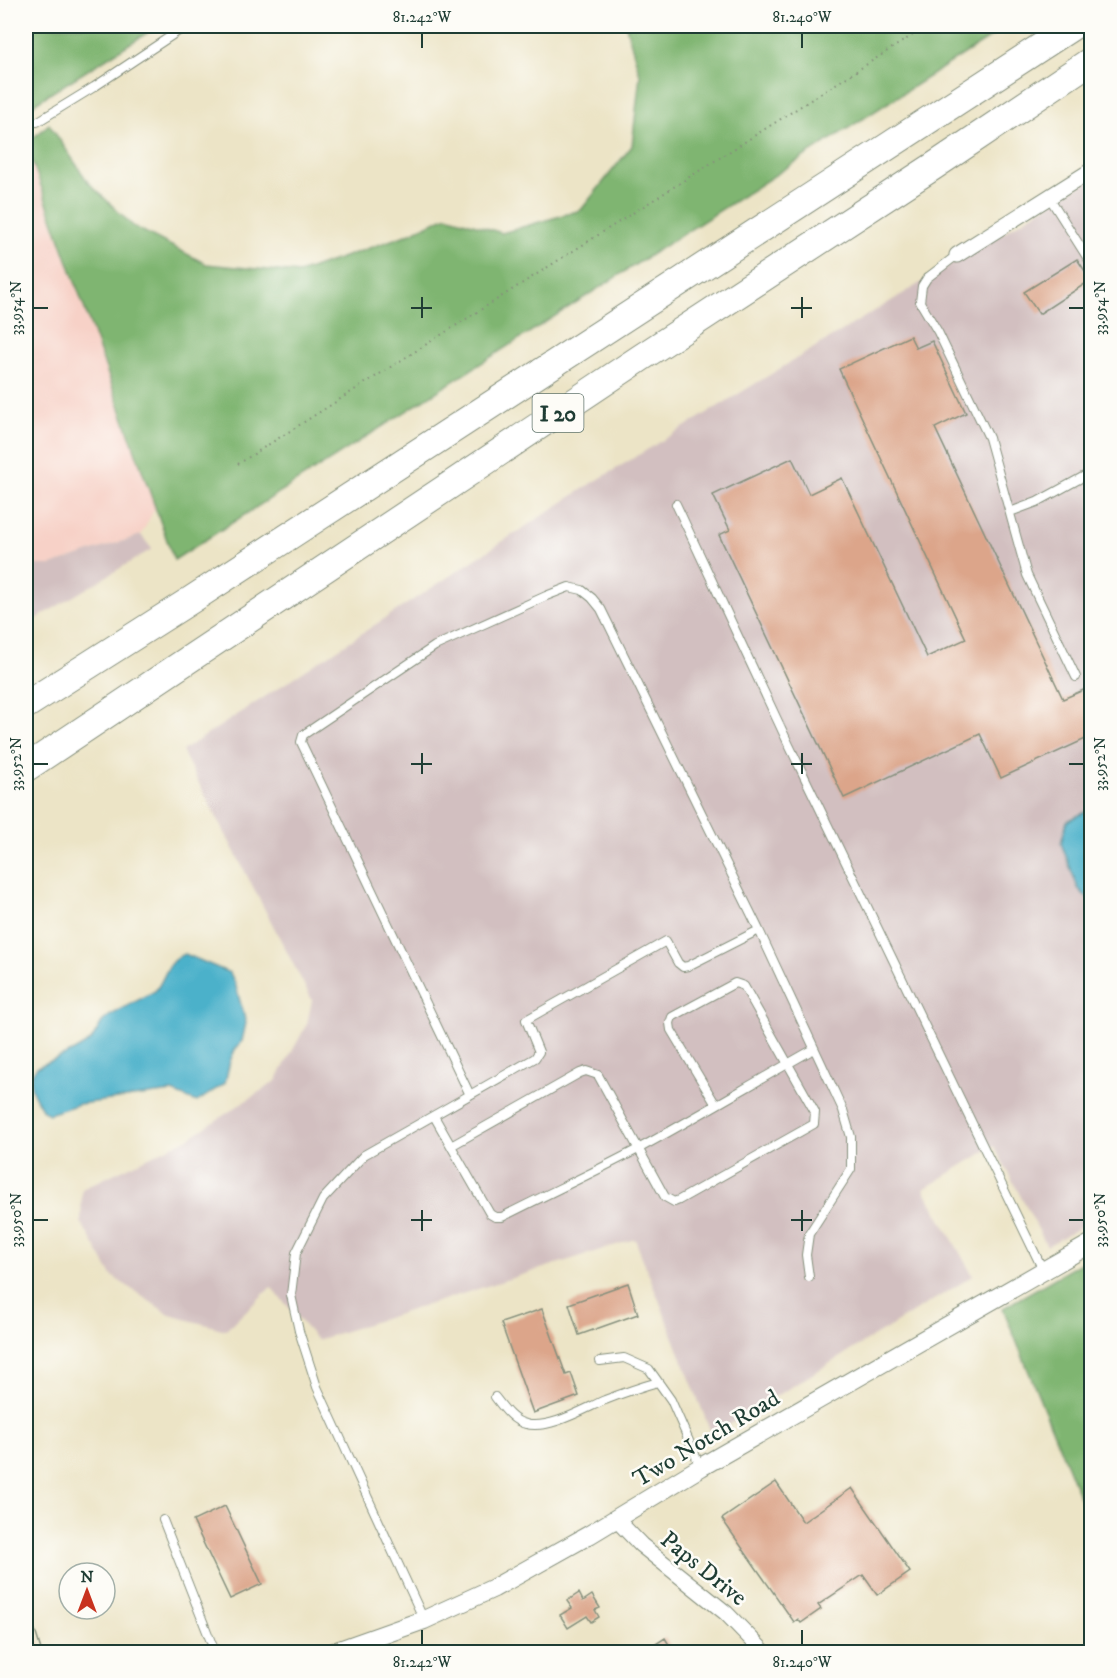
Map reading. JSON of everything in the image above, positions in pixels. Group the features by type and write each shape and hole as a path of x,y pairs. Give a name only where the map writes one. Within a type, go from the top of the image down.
{"highway":[{"name":"I 20","path":"26,705 1073,26"},
{"name":"I 20","path":"26,768 1092,60"}],"street":[{"path":"957,255 1092,170"},
{"name":"Two Notch Road","path":"334,1653 424,1620 494,1588 1092,1243"},
{"name":"Paps Drive","path":"616,1519 640,1545 726,1613 764,1653"}],"lane":[{"path":"26,121 37,122 186,26"},
{"path":"1049,197 1092,265"},
{"path":"957,255 927,278 920,293 920,302 938,332 989,438 1027,575 1076,677"},
{"path":"26,257 26,265"},
{"path":"1010,513 1037,502 1092,472"},
{"path":"676,504 794,756 1043,1271"},
{"path":"470,1095 301,742 303,735 435,646 569,587 582,590 601,609 759,930 843,1110 851,1137 851,1169 809,1234 806,1255 809,1277"},
{"path":"424,1620 317,1388 299,1331 291,1295 296,1253 323,1199 364,1155 535,1058 539,1052 538,1046 526,1020 630,959 666,941 678,963 683,967 759,930"},
{"path":"451,1146 586,1071 598,1075 665,1197 674,1202 750,1161 814,1124 815,1112 744,986 739,983 735,983 672,1017 670,1023 671,1030 716,1105"},
{"path":"434,1116 490,1214 502,1217 638,1149 814,1049"},
{"path":"600,1361 624,1358 649,1368 671,1400 701,1467"},
{"path":"495,1397 511,1416 526,1424 543,1424 564,1418 633,1389 658,1382"},
{"path":"163,1520 215,1653"}],"path":[{"path":"238,464 927,26"}],"shaded area":[{"path":"26,148 155,508 141,535 51,565 26,565"},
{"path":"1091,179 1091,1221 1047,1246 994,1146 924,1189 973,1276 712,1435 635,1239 317,1340 271,1287 226,1330 170,1315 112,1276 81,1222 82,1189 189,1138 276,1081 307,1024 312,1000 182,751 586,487"},
{"path":"141,535 152,549 26,625 26,565 51,565"}],"green space":[{"path":"26,26 158,26 26,109"},
{"path":"626,26 1008,26 174,560 26,144 49,124 88,182 133,226 206,264 299,273 406,235 447,216 502,233 581,210 632,146 640,75"},
{"path":"1091,1257 1091,1525 1003,1308"}],"water":[{"path":"1091,809 1091,901 1078,888 1061,843 1067,821"},
{"path":"185,954 230,973 235,983 246,1023 242,1041 230,1061 225,1083 197,1102 172,1092 79,1104 49,1114 43,1111 31,1084 31,1078 37,1067 91,1041 102,1022 109,1016 155,991 174,960"}],"building":[{"path":"1077,259 1091,280 1039,314 1024,292"},
{"path":"910,336 916,348 932,341 966,413 935,428 1063,699 1088,688 1092,696 1092,736 1001,778 980,734 844,798 719,535 730,530 713,495 792,458 809,494 842,478 927,657 966,639 839,369"},
{"path":"628,1283 638,1314 579,1335 569,1304"},
{"path":"542,1309 566,1375 571,1373 579,1396 533,1413 501,1323"},
{"path":"776,1482 803,1522 852,1488 910,1572 877,1595 863,1575 818,1605 821,1609 801,1623 798,1619 794,1622 722,1519"},
{"path":"225,1506 262,1584 230,1599 193,1521"},
{"path":"579,1593 583,1601 592,1595 600,1608 595,1610 599,1617 591,1622 587,1616 568,1628 560,1615 572,1608 567,1601"},
{"path":"26,1608 28,1608 42,1653 26,1653"},
{"path":"665,1638 674,1653 642,1653"}]}
